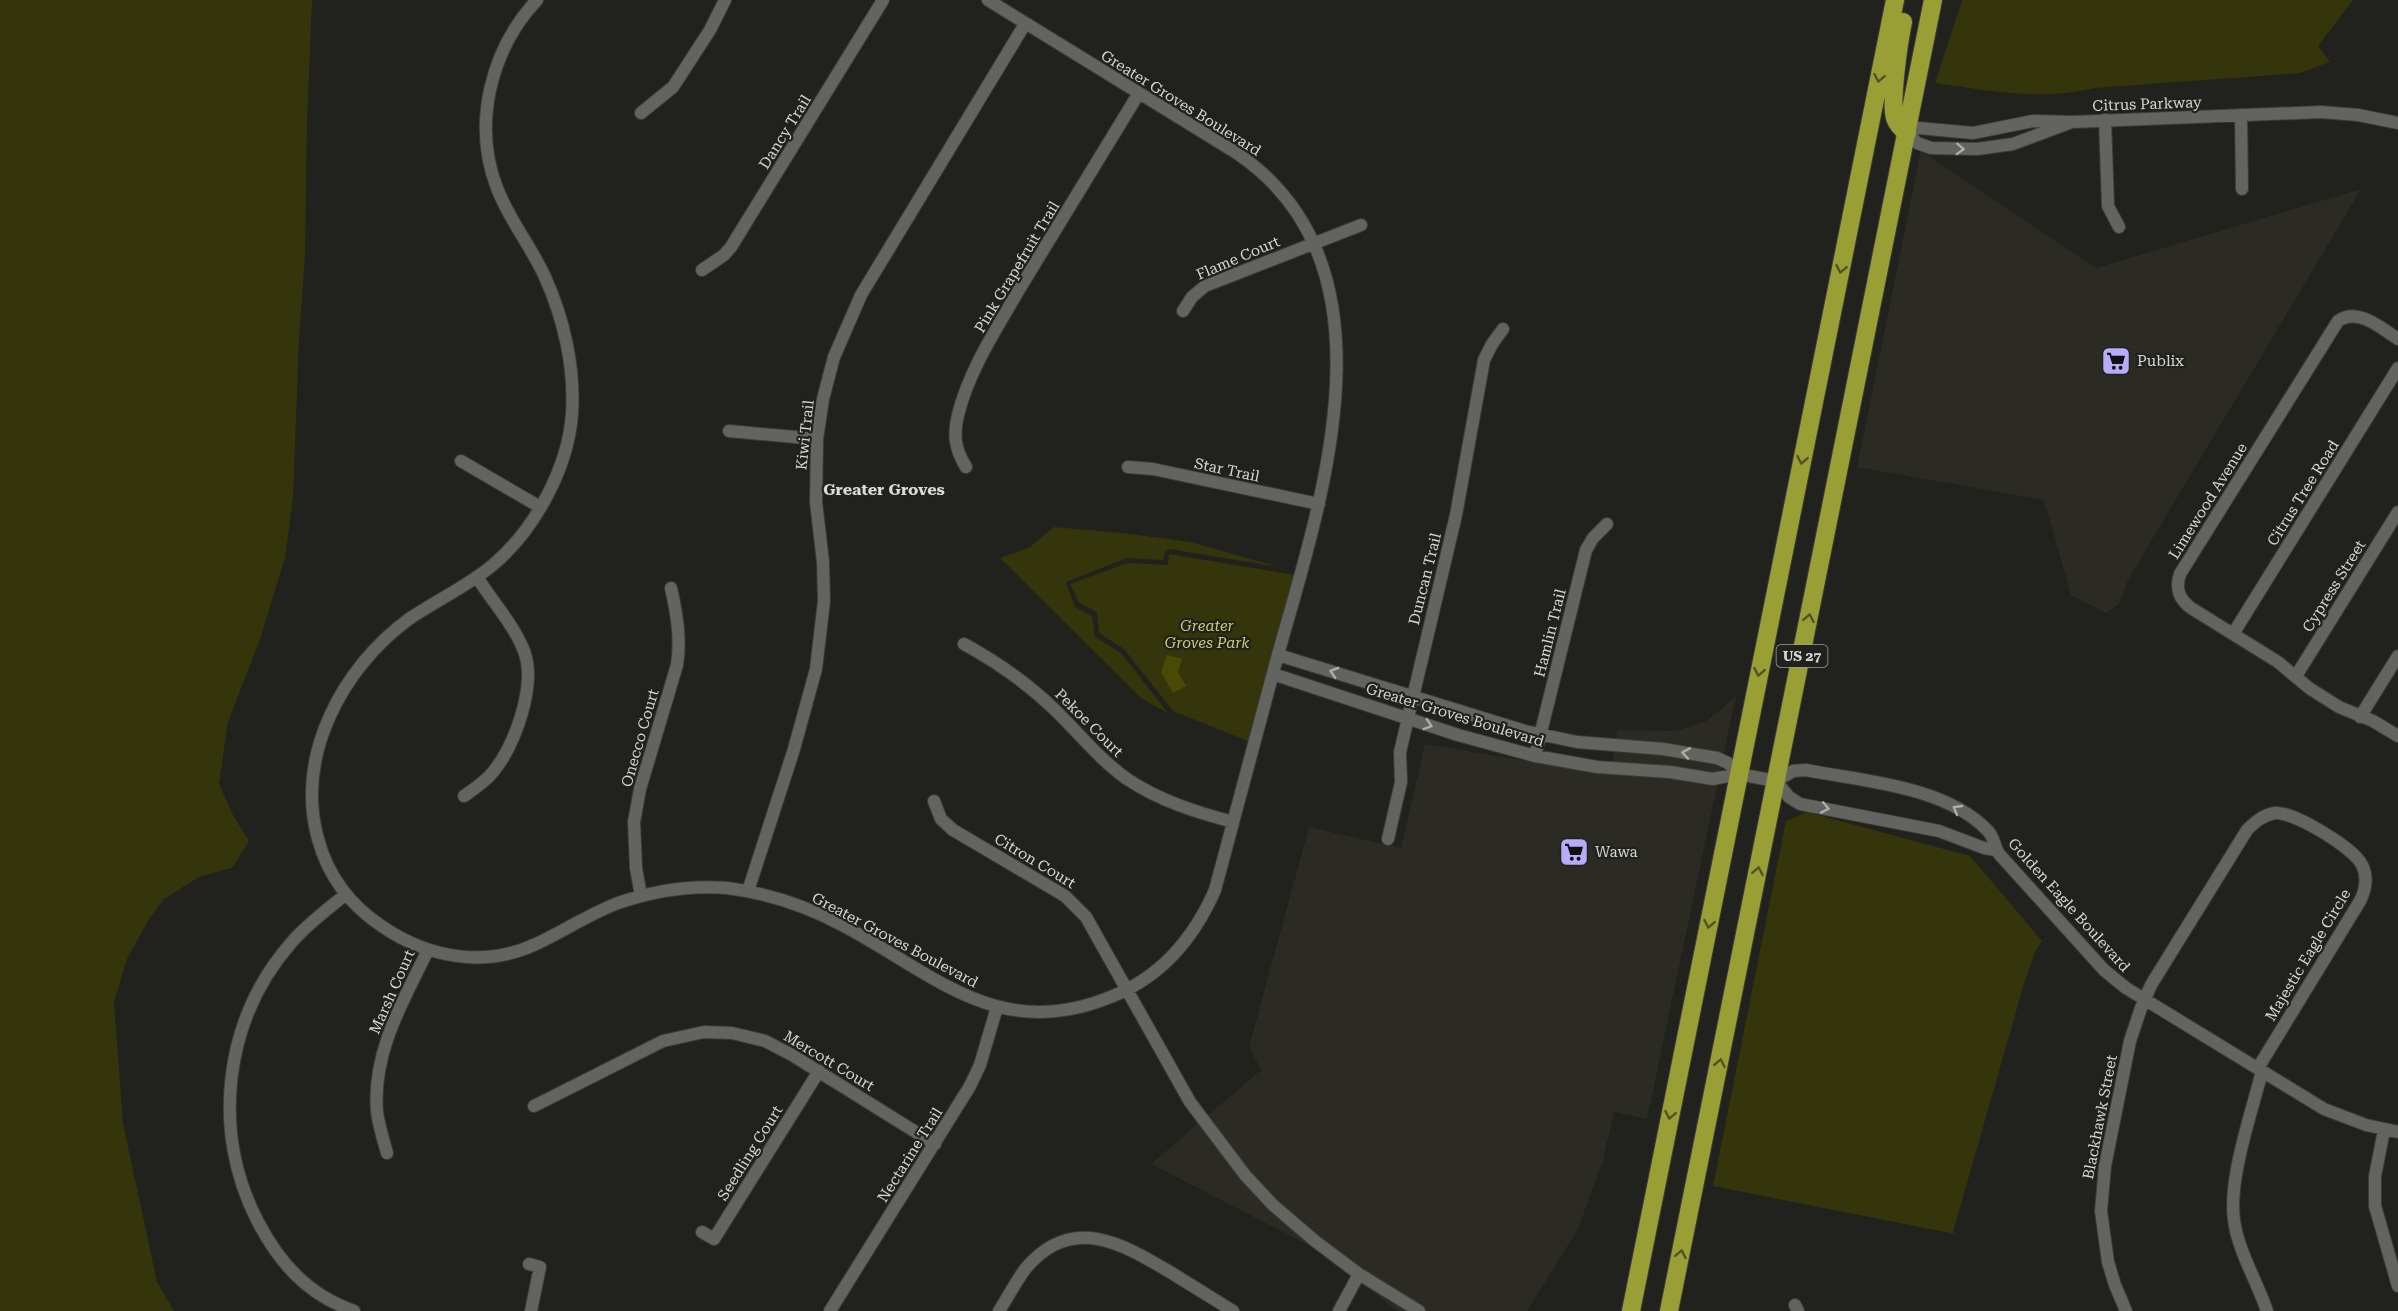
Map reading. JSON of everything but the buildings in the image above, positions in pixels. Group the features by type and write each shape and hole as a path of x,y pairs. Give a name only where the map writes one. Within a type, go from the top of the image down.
{"highway":[{"name":"US 27","path":"1631,1311 1895,0"},
{"path":"1907,0 1899,41 1894,105 1895,118 1907,133"},
{"name":"US 27","path":"1669,1311 1933,0"},
{"path":"1643,1311 1670,1179 1669,1167 1662,1155"}],"street":[{"name":"Greater Groves Boulevard","path":"537,0 513,29 500,55 491,84 486,130 489,159 496,187 511,219 544,275 563,328 570,362 572,395 569,434 563,456 540,507 528,527 502,557 477,578 415,615 372,651 353,675 330,716 316,757 312,797 318,840 326,861 346,894 369,917 387,930 428,950 459,957 478,958 521,950 596,913 641,896 672,889 699,887 748,891 789,902 819,914 846,927 949,988 997,1007 1031,1011 1067,1009 1091,1004 1127,990 1148,977 1178,951 1194,932 1215,890 1278,655 1312,539 1328,454 1333,406 1335,324 1328,283 1313,243 1286,199 1254,166 988,0"},
{"path":"641,113 673,87 710,30 725,0"},
{"name":"Dancy Trail","path":"702,270 731,248 883,0"},
{"name":"Kiwi Trail","path":"748,891 810,698 818,658 824,602 823,562 816,502 817,439 834,357 861,295 1026,24"},
{"name":"Pink Grapefruit Trail","path":"966,467 957,452 955,432 958,415 975,369 1022,286 1139,93"},
{"name":"Citrus Parkway","path":"1907,133 1917,143 1931,148 1977,149 2013,144 2072,122 2339,113 2398,123"},
{"path":"2241,115 2242,189"},
{"path":"1907,133 1918,128 1966,133 2045,120 2072,122"},
{"path":"2105,120 2108,206 2120,227"},
{"path":"2007,127 2013,144"},
{"name":"Flame Court","path":"1183,311 1192,297 1205,286 1361,225"},
{"name":"Limewood Avenue","path":"2398,339 2364,319 2350,316 2338,321 2180,574 2177,590 2185,604 2278,662 2309,688 2339,707 2373,721 2398,736"},
{"name":"Duncan Trail","path":"1388,839 1401,782 1400,752 1456,515 1484,360 1503,329"},
{"name":"Citrus Tree Road","path":"2233,634 2398,368"},
{"path":"729,431 817,439"},
{"path":"461,461 540,507"},
{"name":"Star Trail","path":"1128,467 1153,469 1319,504"},
{"name":"Cypress Street","path":"2296,676 2398,512"},
{"name":"Hamlin Trail","path":"1535,756 1586,550 1593,538 1607,524"},
{"path":"464,796 488,778 500,762 523,710 529,680 527,660 520,642 477,578"},
{"name":"Onecco Court","path":"641,896 636,868 634,822 640,789 677,665 679,648 677,617 671,588"},
{"name":"Pekoe Court","path":"964,645 993,660 1034,691 1094,752 1128,780 1176,805 1233,822"},
{"name":"Greater Groves Boulevard","path":"1278,655 1540,735 1597,745 1663,749 1717,758 1728,763 1738,774"},
{"path":"2360,717 2398,656"},
{"name":"Greater Groves Boulevard","path":"1273,674 1407,718 1535,756 1589,766 1713,779 1738,774 1776,781"},
{"name":"Golden Eagle Boulevard","path":"1776,781 1793,771 1806,770 1928,795 1951,805 1987,830 1996,850 2104,970 2144,999 2324,1109 2366,1125 2398,1132"},
{"path":"1776,781 1790,797 1800,804 1939,831 1984,849 1996,850"},
{"name":"Citron Court","path":"934,801 941,819 953,830 1065,896 1079,909 1092,926 1190,1102 1225,1152 1273,1205 1359,1274 1419,1311"},
{"name":"Majestic Eagle Circle","path":"2144,999 2247,830 2256,821 2275,813 2298,819 2351,852 2362,865 2366,884 2360,901 2260,1069"},
{"path":"346,894 291,943 259,992 241,1032 234,1055 229,1097 229,1121 235,1162 241,1183 259,1225 280,1258 306,1287 330,1302 354,1311"},
{"name":"Marsh Court","path":"387,1153 377,1110 380,1066 394,1020 428,950"},
{"name":"Blackhawk Street","path":"2126,1311 2115,1285 2105,1249 2101,1211 2102,1187 2130,1041 2144,999"},
{"name":"Nectarine Trail","path":"830,1311 970,1086 980,1065 997,1007"},
{"name":"Mercott Court","path":"534,1106 653,1045 681,1035 704,1032 732,1033 765,1041 819,1071 935,1144"},
{"path":"2260,1069 2240,1159 2233,1206 2238,1236 2267,1311"},
{"name":"Seedling Court","path":"702,1232 714,1239 819,1071"},
{"path":"2384,1130 2375,1176 2375,1206 2398,1286"},
{"path":"999,1311 1026,1269 1039,1256 1061,1242 1082,1237 1114,1242 1132,1250 1233,1311"},
{"path":"529,1264 540,1267 531,1311"},
{"path":"1339,1311 1359,1274"}],"shaded area":[{"path":"1921,151 2096,268 2361,189 2128,580 2119,604 2106,613 2071,595 2044,500 1857,467"},
{"path":"1167,655 1182,659 1178,672 1186,686 1173,693 1161,672"},
{"path":"1736,696 1647,1119 1614,1112 1603,1160 1578,1229 1527,1311 1397,1311 1318,1250 1151,1164 1261,1070 1249,1047 1309,827 1401,848 1425,744 1611,775 1617,730 1675,731 1707,721"}],"green space":[{"path":"0,0 312,0 305,255 299,340 293,498 285,558 260,639 228,722 219,784 233,815 249,841 232,868 199,877 164,899 149,919 127,959 114,1002 123,1123 157,1282 174,1311 0,1311"},
{"path":"1962,0 2353,0 2318,46 2330,62 2300,73 2035,94 1995,92 1935,83"},
{"path":"1054,527 1190,542 1279,567 1170,549 1165,551 1163,560 1127,558 1066,582 1075,607 1092,616 1095,637 1121,653 1168,713 1142,699 1000,558 1030,547"},
{"name":"Greater Groves Park","path":"1169,554 1301,576 1253,743 1173,711 1124,649 1099,633 1097,612 1079,603 1070,584 1128,563 1168,565"},
{"path":"1807,812 1970,856 2042,941 2035,952 2023,987 1953,1232 1955,1234 1713,1186 1786,821"}],"place":[{"name":"Publix","path":"2116,361"},
{"name":"Wawa","path":"1574,852"}],"district":[{"name":"Greater Groves","path":"884,489"}]}
